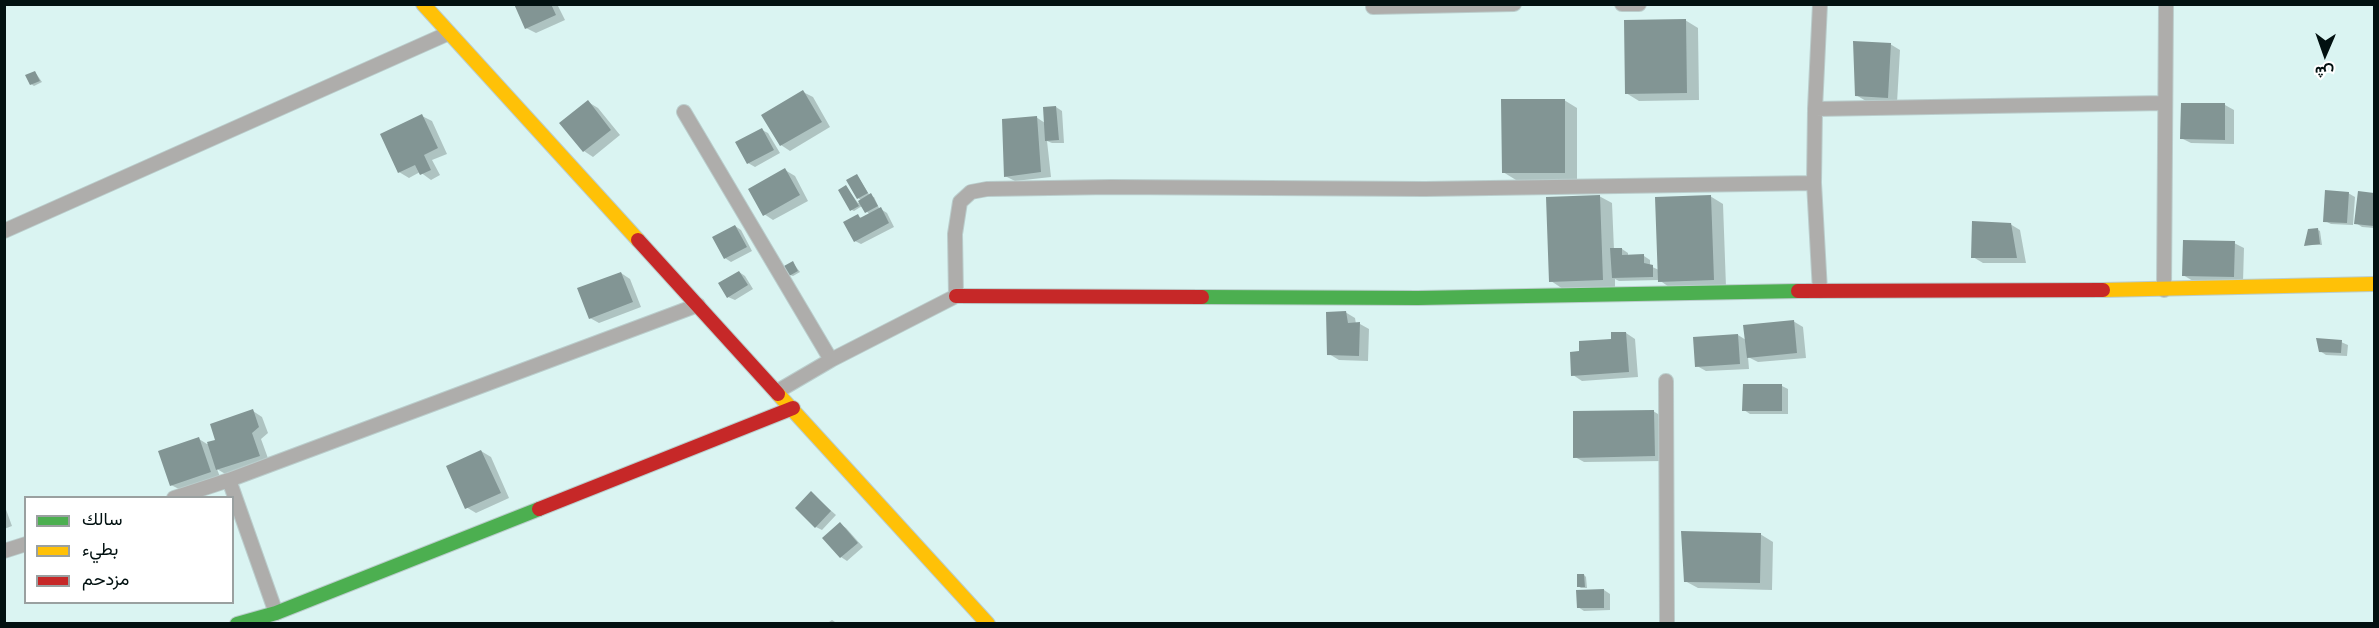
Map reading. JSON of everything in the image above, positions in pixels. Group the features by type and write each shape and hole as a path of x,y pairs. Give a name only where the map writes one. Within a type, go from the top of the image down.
{"street":[{"path":"423,4 988,624"},
{"path":"1373,7 1514,4"},
{"path":"1622,4 1640,4"},
{"path":"1820,4 1814,183 1820,291"},
{"path":"2164,290 2166,4"},
{"path":"4,231 449,33"},
{"path":"1815,109 2164,104"},
{"path":"684,112 831,360"},
{"path":"956,296 955,234 960,202 971,192 987,189 1111,187 1425,189 1814,183"},
{"path":"778,391 831,360 956,296 1418,298 1820,291 2164,290 2374,284"},
{"path":"180,496 229,480 698,305"},
{"path":"1666,381 1667,624"},
{"path":"237,624 276,613 793,408"},
{"path":"229,480 276,613"},
{"path":"4,551 24,545"}],"building":[{"path":"514,4 551,4 556,15 525,29"},
{"path":"1686,19 1687,93 1625,94 1624,20"},
{"path":"1853,41 1891,43 1888,98 1855,96"},
{"path":"35,71 40,81 30,85 25,75"},
{"path":"803,90 822,122 780,146 761,115"},
{"path":"1501,99 1565,99 1565,173 1502,173"},
{"path":"588,100 611,130 583,152 559,123"},
{"path":"2181,103 2225,103 2225,140 2180,139"},
{"path":"1056,106 1059,140 1045,141 1043,107"},
{"path":"422,114 438,148 424,155 431,170 420,175 415,165 398,173 380,134"},
{"path":"1037,116 1041,172 1004,177 1002,119"},
{"path":"762,128 774,150 747,164 735,142"},
{"path":"785,168 800,195 763,216 748,189"},
{"path":"857,174 868,193 857,199 846,180"},
{"path":"846,185 859,206 850,211 838,190"},
{"path":"2325,190 2349,192 2347,223 2323,222"},
{"path":"2358,191 2374,193 2374,226 2354,224"},
{"path":"871,193 878,206 865,213 858,201"},
{"path":"1600,195 1603,280 1549,282 1546,197"},
{"path":"1711,195 1714,280 1658,282 1655,197"},
{"path":"881,207 889,223 854,242 843,222 858,214 860,218"},
{"path":"1972,221 2011,223 2017,258 1971,258"},
{"path":"735,225 747,247 724,259 712,237"},
{"path":"2318,228 2320,244 2304,246 2308,229"},
{"path":"2183,240 2235,241 2234,277 2182,276"},
{"path":"1610,248 1622,248 1622,255 1644,254 1644,263 1653,265 1653,277 1612,278"},
{"path":"793,261 798,271 789,276 784,266"},
{"path":"739,271 748,285 727,298 718,283"},
{"path":"621,272 633,302 589,319 577,288"},
{"path":"1346,311 1348,323 1360,322 1359,356 1327,355 1326,312"},
{"path":"1794,320 1797,353 1747,358 1743,325"},
{"path":"1611,332 1626,332 1629,372 1571,376 1570,352 1579,351 1579,341 1611,339"},
{"path":"1738,334 1740,364 1695,367 1693,337"},
{"path":"2316,338 2342,340 2341,353 2319,352"},
{"path":"1743,384 1782,384 1782,411 1742,411"},
{"path":"253,409 259,427 252,433 260,456 216,470 207,442 215,440 210,424"},
{"path":"1654,410 1655,456 1573,458 1573,411"},
{"path":"199,437 211,472 170,486 158,451"},
{"path":"481,450 501,493 465,509 446,466"},
{"path":"811,491 831,511 815,528 795,508"},
{"path":"840,522 858,543 840,558 822,538"},
{"path":"1681,531 1761,533 1760,583 1684,582"},
{"path":"1577,574 1584,574 1585,587 1577,587"},
{"path":"1604,589 1604,608 1577,608 1576,590"}],"traffic: fast":[{"path":"1202,297 1418,298 1798,291"},
{"path":"237,624 276,613 539,509"}],"traffic: slow":[{"path":"423,4 638,240"},
{"path":"2103,290 2374,284"},
{"path":"778,394 988,624"}],"traffic: jam":[{"path":"638,240 778,394"},
{"path":"1798,291 2103,290"},
{"path":"956,296 1202,297"},
{"path":"539,509 793,408"}]}
